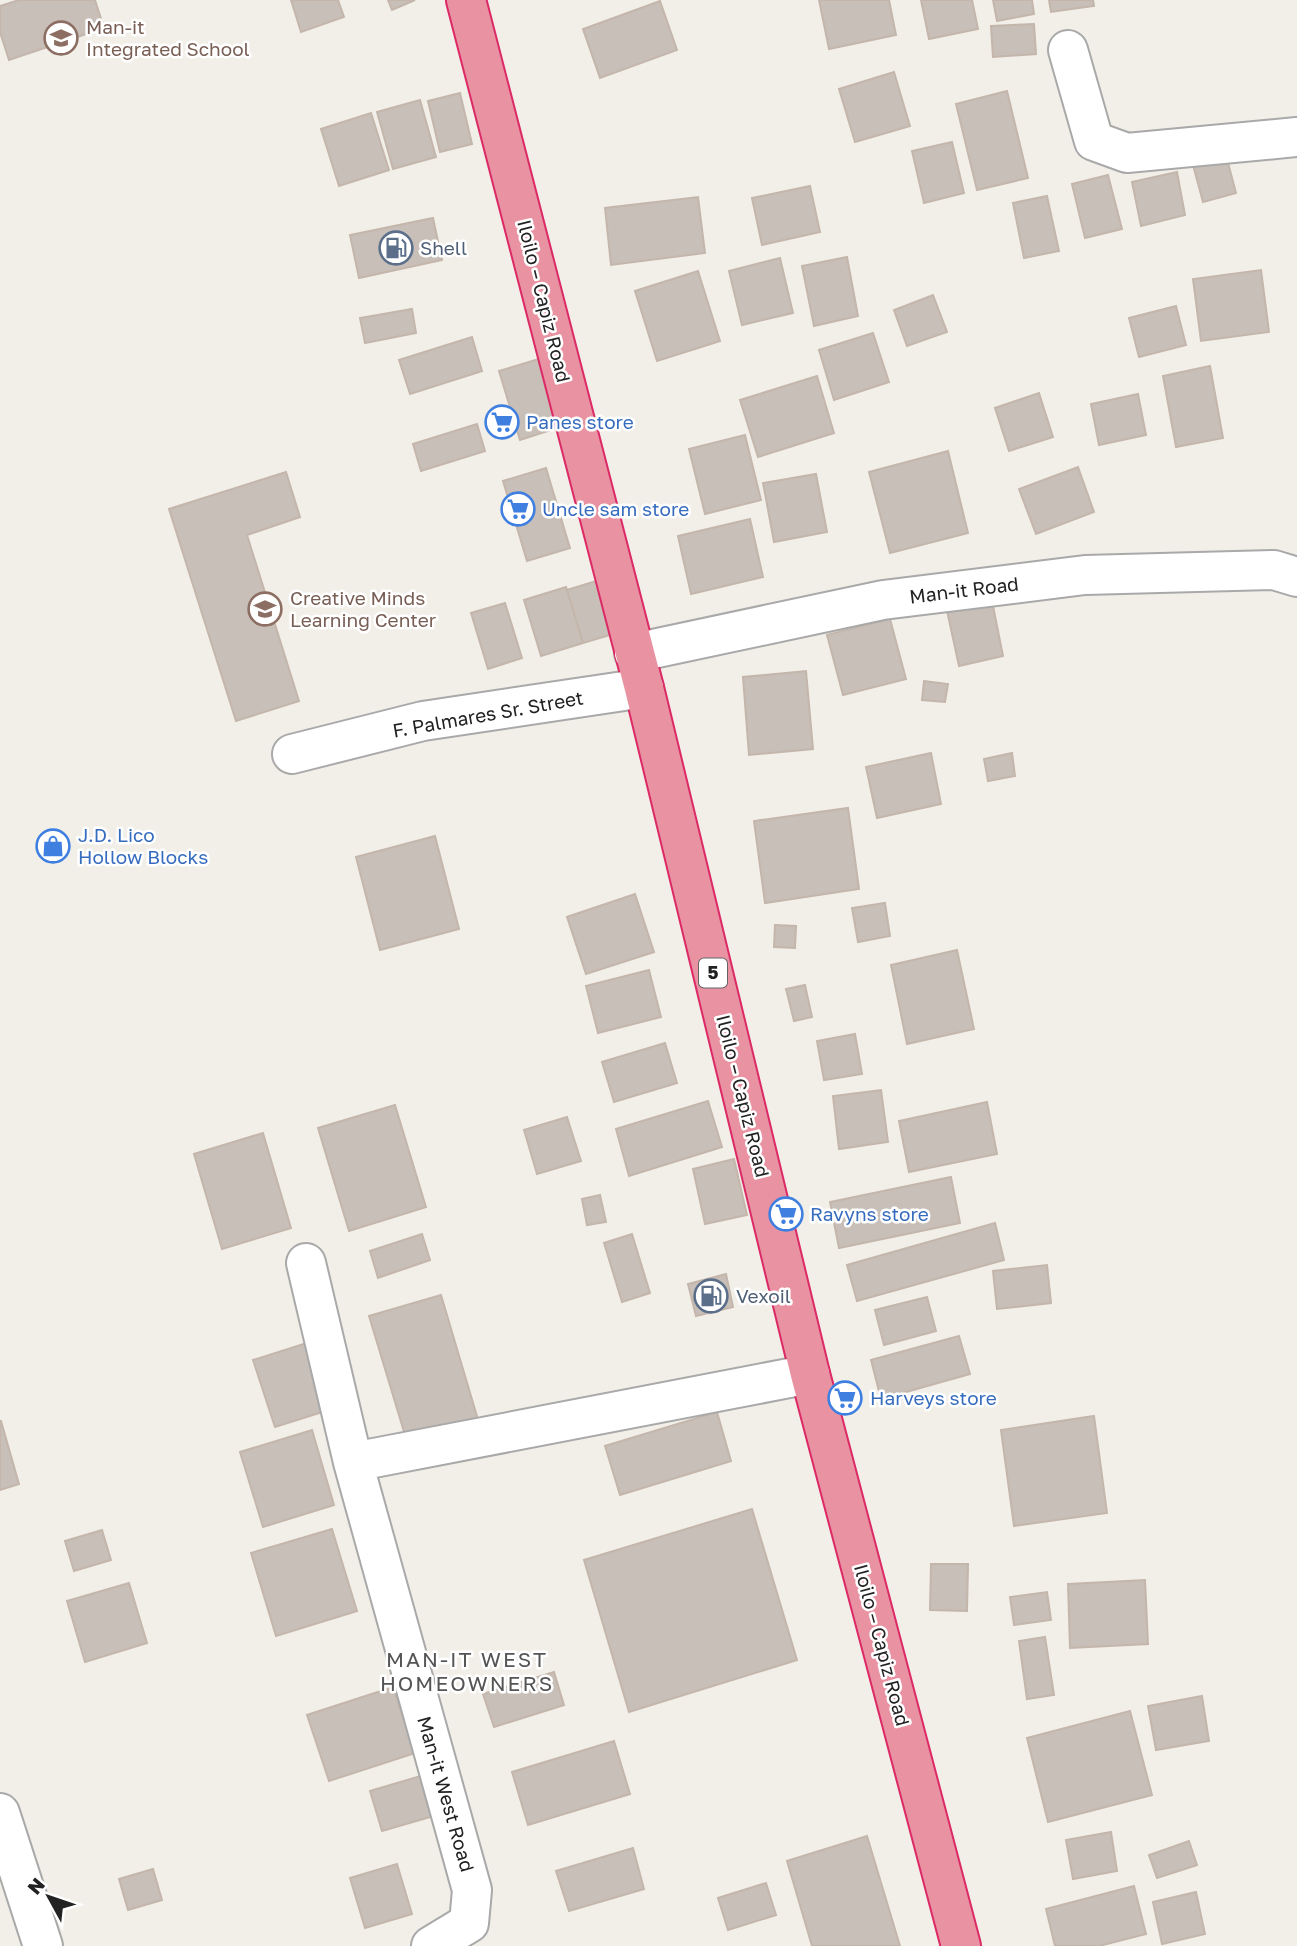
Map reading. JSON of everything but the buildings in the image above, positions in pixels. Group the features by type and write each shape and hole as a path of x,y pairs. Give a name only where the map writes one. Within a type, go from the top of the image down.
{"highway":[{"name":"Iloilo – Capiz Road","path":"466,0 639,671 810,1374 961,1946"}],"street":[{"path":"1068,50 1094,141 1127,153 1297,137"},
{"name":"Man-it Road","path":"639,671 883,600 1085,575 1274,570 1297,577"},
{"name":"F. Palmares Sr. Street","path":"292,754 639,671"},
{"name":"Man-it West Road","path":"306,1264 353,1462 472,1890 469,1923 431,1946"},
{"path":"353,1462 810,1374"},
{"path":"0,1813 43,1946"}],"place":[{"name":"Man-it Integrated School","path":"61,38"},
{"name":"Shell","path":"396,248"},
{"name":"Panes store","path":"502,422"},
{"name":"Uncle sam store","path":"518,509"},
{"name":"Creative Minds Learning Center","path":"265,609"},
{"name":"J.D. Lico Hollow Blocks","path":"53,846"},
{"name":"Ravyns store","path":"786,1214"},
{"name":"Vexoil","path":"711,1296"},
{"name":"Harveys store","path":"845,1398"}],"district":[{"name":"MAN-IT WEST HOMEOWNERS","path":"467,1672"}]}
